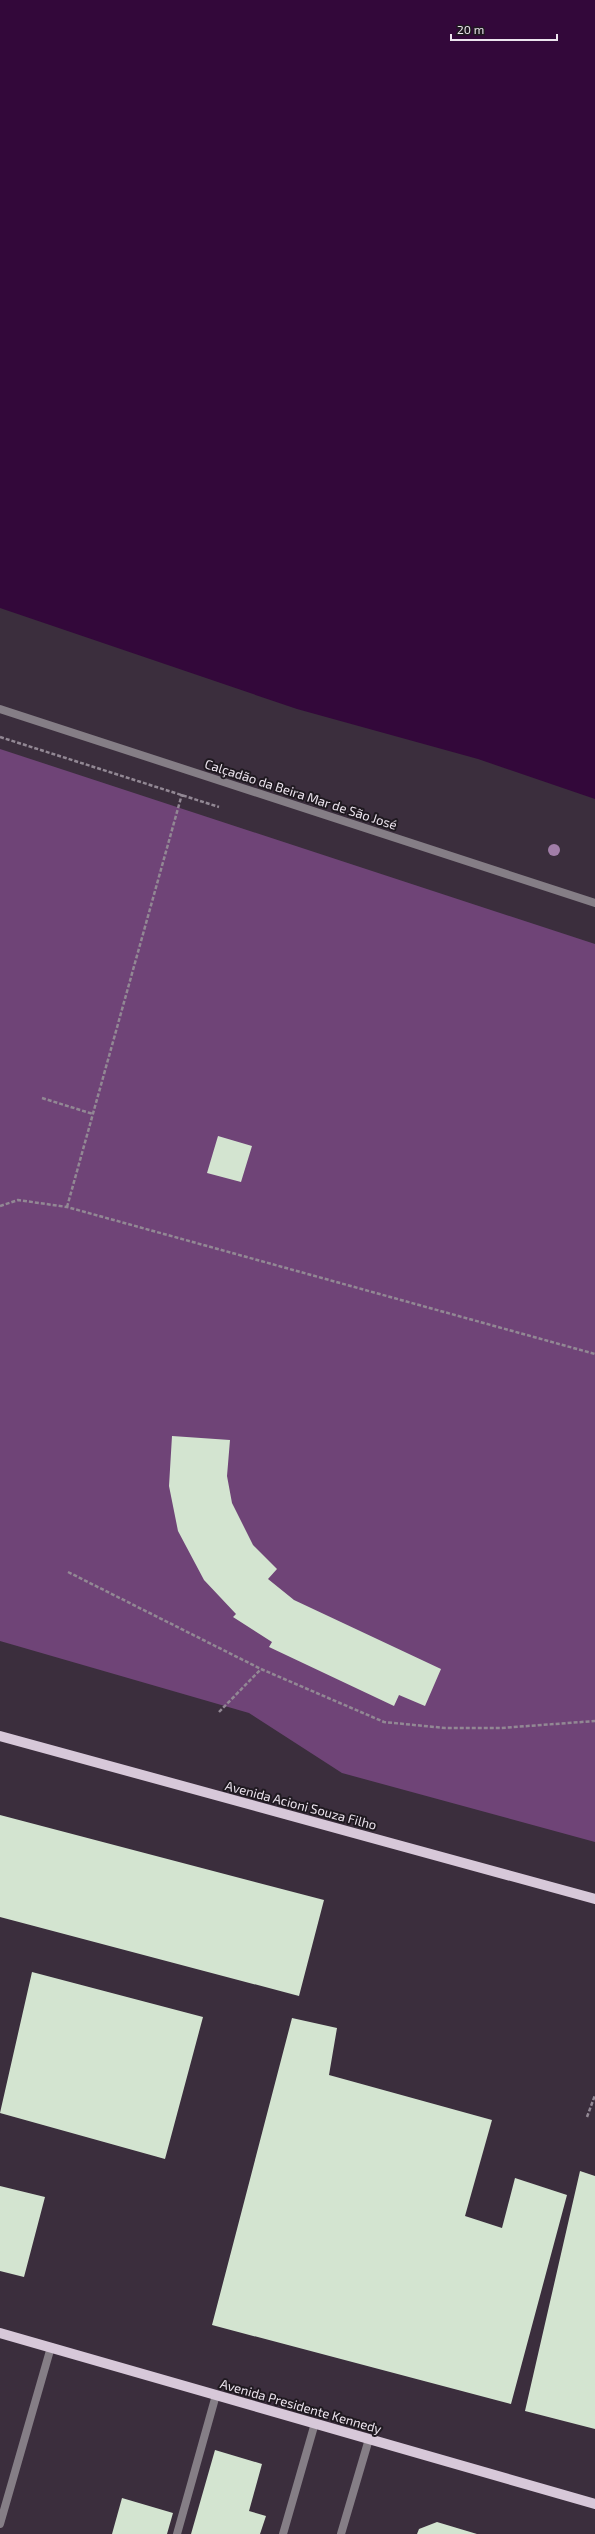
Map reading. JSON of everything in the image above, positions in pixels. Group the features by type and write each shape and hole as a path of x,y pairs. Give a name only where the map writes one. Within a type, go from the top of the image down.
{"main road":[{"name":"Avenida Acioni Souza Filho","path":"0,1736 595,1899"},
{"name":"Avenida Presidente Kennedy","path":"0,2333 595,2504"}],"street":[{"name":"Calçadão da Beira Mar de São José","path":"0,709 595,903"},
{"path":"0,2524 51,2348"},
{"path":"177,2534 216,2395"},
{"path":"283,2534 315,2423"},
{"path":"341,2534 369,2439"}],"path":[{"path":"66,1207 189,770"},
{"path":"42,1098 92,1114"},
{"path":"0,1206 18,1200 66,1207 595,1354"},
{"path":"68,1572 261,1669 384,1722 445,1728 501,1728 595,1721"},
{"path":"219,1712 261,1669"},
{"path":"587,2117 595,2095"}],"shaded area":[{"path":"0,0 595,0 595,799 478,759 297,709 0,608"},
{"path":"0,749 595,944 595,1842 342,1773 249,1713 0,1641"}],"building":[{"path":"218,1136 252,1146 241,1182 207,1173"},
{"path":"172,1436 230,1440 227,1476 232,1503 253,1545 277,1569 268,1579 294,1600 441,1669 425,1706 399,1695 394,1706 269,1647 272,1642 233,1617 236,1614 204,1580 178,1531 169,1486"},
{"path":"0,1815 324,1900 299,1996 0,1917"},
{"path":"32,1972 203,2017 165,2159 0,2113"},
{"path":"292,2018 337,2028 329,2075 492,2120 465,2216 502,2228 515,2178 567,2195 511,2404 212,2325"},
{"path":"580,2171 595,2176 595,2429 525,2411"},
{"path":"0,2186 45,2197 24,2277 0,2271"},
{"path":"215,2450 262,2464 249,2511 266,2516 260,2534 191,2534"},
{"path":"122,2498 173,2513 167,2534 112,2534"},
{"path":"437,2522 477,2534 417,2534 419,2529"}]}
